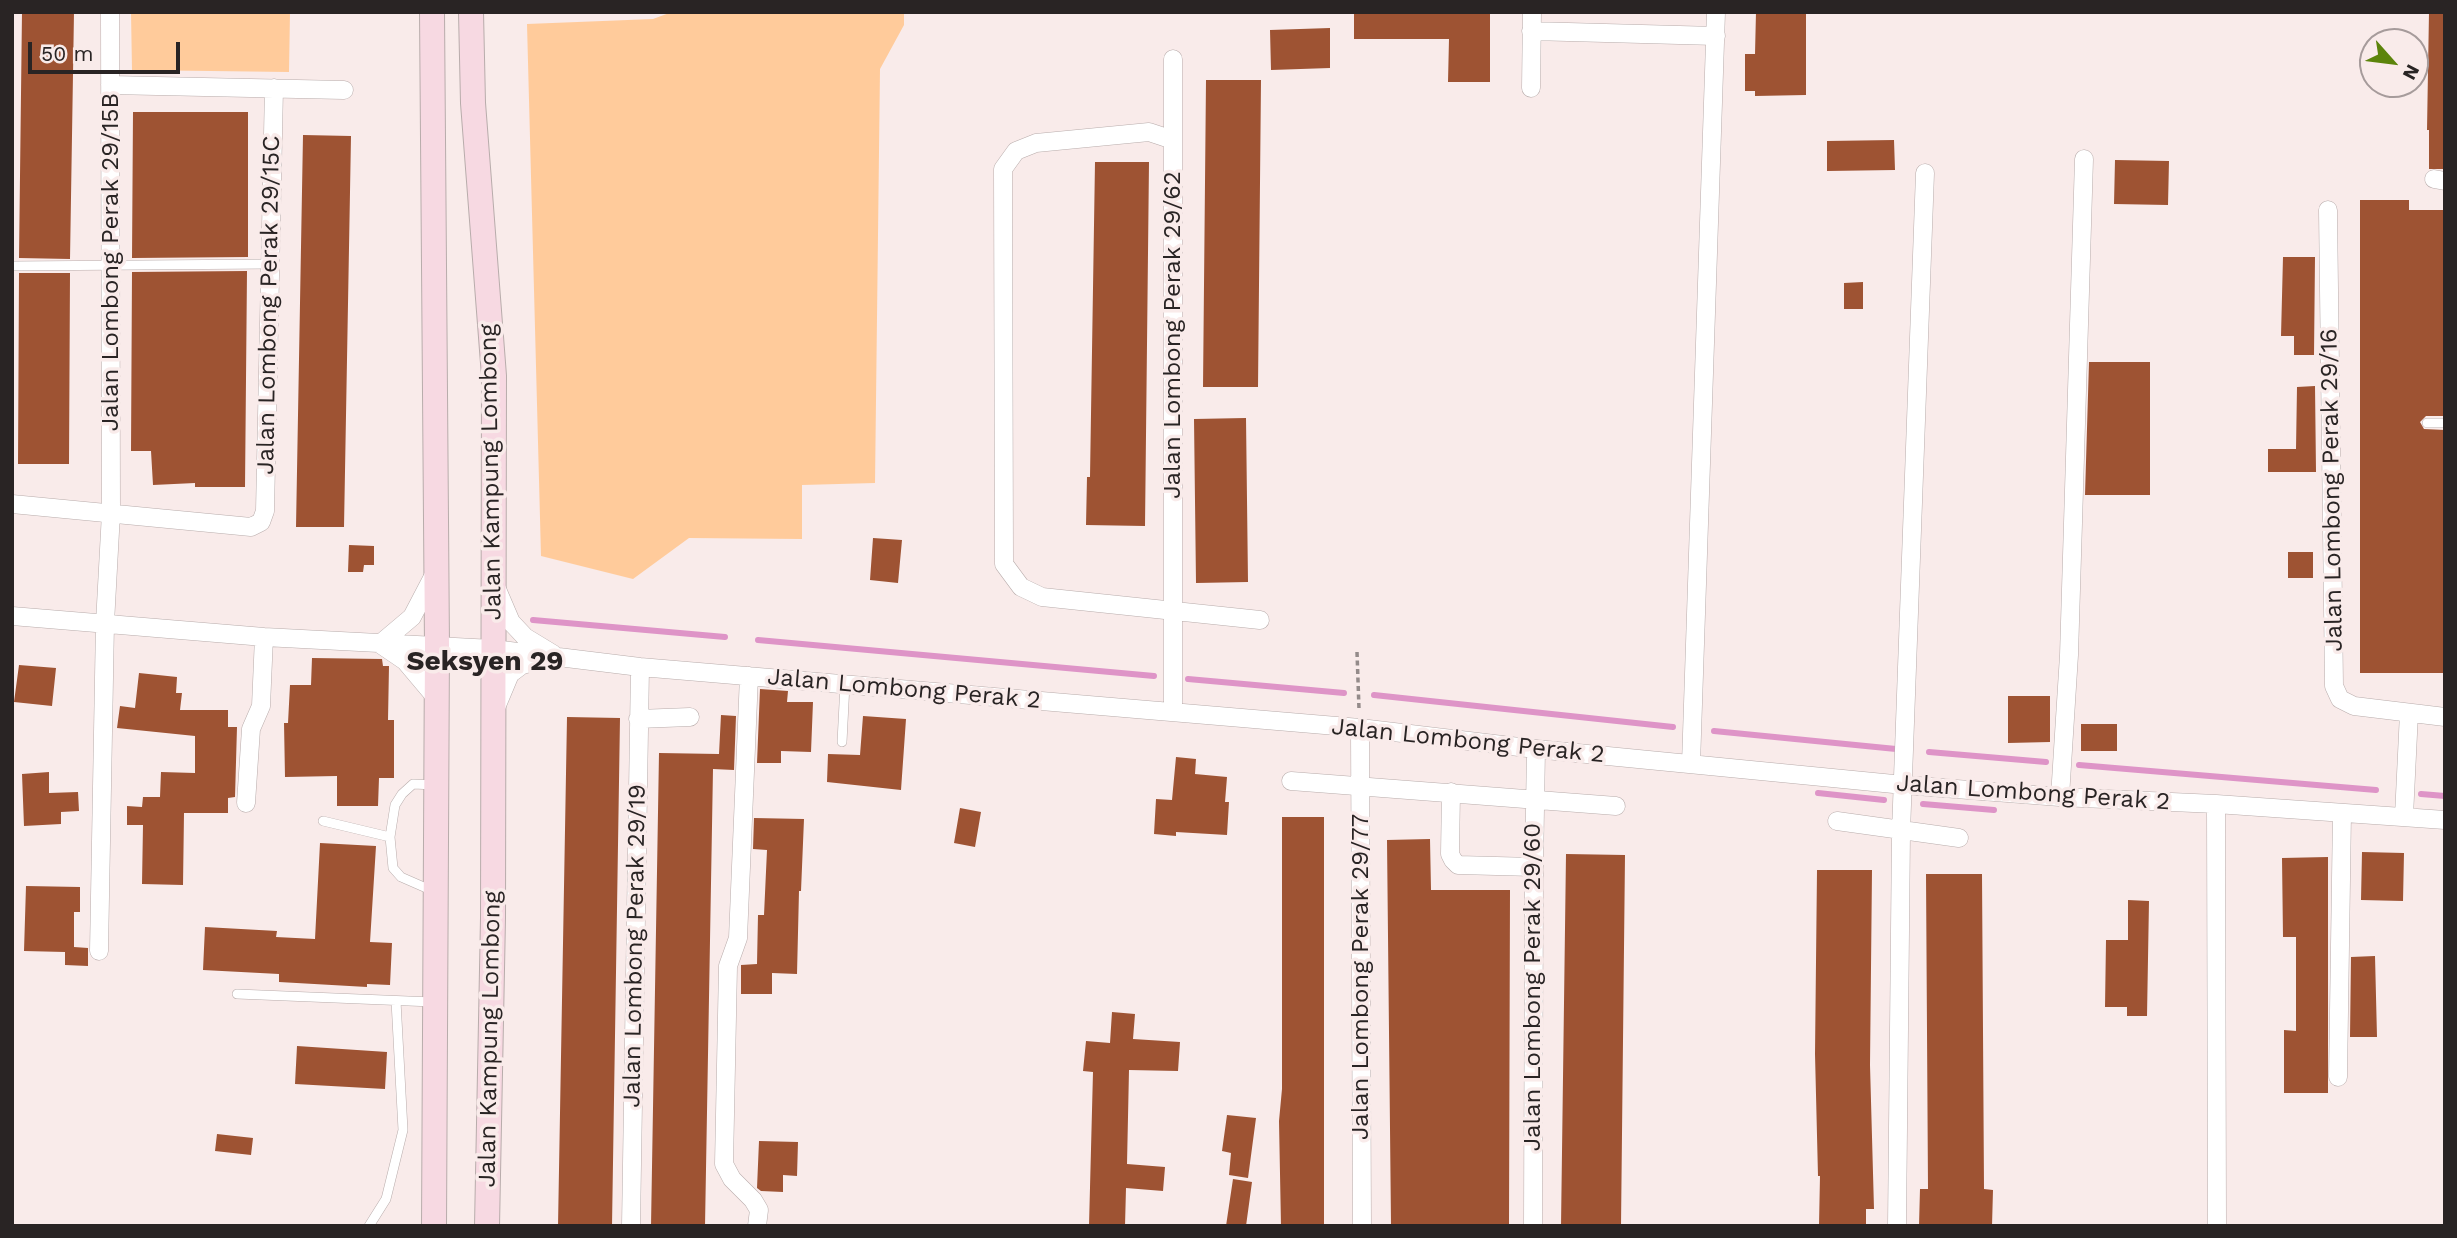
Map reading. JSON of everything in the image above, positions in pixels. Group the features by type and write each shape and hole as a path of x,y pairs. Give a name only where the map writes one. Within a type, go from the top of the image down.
{"street":[{"name":"Jalan Lombong Perak 29/15B","path":"99,951 105,624 111,513 110,12"},
{"path":"432,12 437,647 434,1226"},
{"name":"Jalan Kampung Lombong","path":"471,12 472,103 494,376 493,918 487,1226"},
{"path":"1531,88 1532,12"},
{"path":"1691,764 1716,12"},
{"path":"1531,31 1716,36"},
{"name":"Jalan Lombong Perak 29/62","path":"1173,59 1173,711"},
{"path":"110,85 344,90"},
{"name":"Jalan Lombong Perak 29/15C","path":"111,513 251,527 261,522 265,511 274,88"},
{"path":"1173,140 1149,132 1036,143 1016,151 1003,169 1004,564 1021,587 1042,597 1260,620"},
{"path":"2060,797 2069,655 2084,159"},
{"path":"1898,1226 1901,831 1925,173"},
{"name":"Jalan Lombong Perak 29/16","path":"2328,210 2334,686 2340,699 2354,706 2445,717"},
{"path":"12,504 111,513"},
{"path":"436,570 412,617 380,644 405,661 437,699"},
{"path":"494,582 511,622 525,637 556,656"},
{"name":"Jalan Lombong Perak 2","path":"12,616 264,637 493,649 640,667 1360,728 1536,749 1904,785 2445,820"},
{"path":"246,803 251,729 261,706 264,637"},
{"path":"492,718 510,674 522,665 556,656"},
{"name":"Jalan Lombong Perak 29/19","path":"631,1226 640,667"},
{"path":"749,676 738,938 728,966 724,1164 732,1180 753,1200 759,1210 757,1226"},
{"path":"2404,816 2409,713"},
{"path":"638,719 690,718"},
{"name":"Jalan Lombong Perak 29/77","path":"1360,728 1362,1226"},
{"name":"Jalan Lombong Perak 29/60","path":"1533,1226 1536,749"},
{"path":"1291,781 1616,806"},
{"path":"1451,792 1450,855 1458,865 1534,867"},
{"path":"2216,804 2217,1226"},
{"path":"2338,1077 2342,813"},
{"path":"1837,821 1959,838"}],"lane":[{"path":"12,266 270,264"},
{"path":"2427,423 2445,423"},
{"path":"842,741 845,684"},
{"path":"435,892 401,877 393,868 390,837 395,806 402,794 413,784 437,785"},
{"path":"323,821 390,837"},
{"path":"237,994 434,1002"},
{"path":"369,1226 386,1199 403,1130 396,1001"}],"path":[{"path":"1357,652 1360,728"}],"shaded area":[{"path":"131,12 290,12 289,72 132,70"},
{"path":"672,12 904,12 904,25 880,69 875,483 802,485 802,539 689,538 633,579 541,556 527,24 653,19"}],"building":[{"path":"22,12 74,12 70,259 19,258"},
{"path":"1354,12 1490,12 1490,82 1448,82 1449,39 1354,39"},
{"path":"1756,12 1806,12 1806,95 1755,96 1755,91 1745,91 1745,54 1755,54"},
{"path":"2429,12 2445,12 2445,169 2429,169"},
{"path":"1330,28 1330,68 1271,70 1270,30"},
{"path":"1206,80 1261,80 1258,387 1203,387"},
{"path":"133,112 248,112 248,257 132,258"},
{"path":"303,135 351,136 344,527 296,527"},
{"path":"1894,140 1895,170 1827,171 1827,141"},
{"path":"2115,160 2169,161 2168,205 2114,204"},
{"path":"1095,162 1149,162 1145,526 1086,525 1087,477 1090,477"},
{"path":"2360,200 2409,200 2409,210 2445,210 2445,416 2426,416 2420,422 2424,429 2445,430 2445,673 2360,673"},
{"path":"2283,257 2315,257 2314,355 2294,355 2294,336 2281,336"},
{"path":"247,271 245,487 195,487 195,483 153,485 151,451 131,451 132,272"},
{"path":"19,273 70,273 69,464 18,464"},
{"path":"1863,282 1863,309 1844,309 1844,283"},
{"path":"2089,362 2150,362 2150,495 2085,495"},
{"path":"2315,386 2316,472 2268,472 2268,449 2296,449 2297,387"},
{"path":"1246,418 1248,582 1196,583 1194,419"},
{"path":"873,538 902,540 898,583 870,580"},
{"path":"349,545 374,546 374,565 364,565 363,572 348,572"},
{"path":"2288,552 2313,552 2313,578 2288,578"},
{"path":"312,658 382,659 383,666 389,666 388,720 394,720 394,778 379,778 378,806 337,806 337,776 285,777 284,723 288,723 290,685 311,685"},
{"path":"19,665 56,668 52,706 14,702"},
{"path":"139,673 177,677 176,693 182,693 180,710 228,710 228,727 237,727 235,797 228,798 228,813 184,813 183,885 142,884 143,825 127,825 127,806 142,807 143,797 160,797 161,772 195,773 195,736 117,728 120,706 135,708"},
{"path":"760,689 788,691 787,702 813,702 811,752 781,751 781,763 757,763"},
{"path":"2008,696 2050,696 2050,742 2008,743"},
{"path":"721,715 736,716 734,770 713,769 705,1226 651,1226 659,753 719,754"},
{"path":"863,716 906,719 901,790 827,782 828,754 860,755"},
{"path":"567,717 620,718 612,1226 558,1226"},
{"path":"2081,724 2117,724 2117,751 2081,751"},
{"path":"1176,757 1196,759 1195,774 1227,777 1227,835 1176,832 1176,836 1154,834 1156,799 1172,800"},
{"path":"49,772 49,793 78,792 79,811 61,812 61,824 24,826 22,774"},
{"path":"960,808 981,812 975,847 954,843"},
{"path":"1282,817 1324,817 1324,1226 1281,1226 1279,1121 1282,1089"},
{"path":"754,818 804,819 797,974 772,973 772,994 741,994 741,965 757,964 758,915 764,915 767,850 753,849"},
{"path":"1430,839 1431,890 1510,890 1509,1226 1391,1224 1387,840"},
{"path":"320,843 376,846 370,942 392,943 390,985 367,984 367,987 279,982 279,974 203,970 205,927 277,931 276,937 315,939"},
{"path":"2362,852 2404,853 2403,901 2361,900"},
{"path":"1566,854 1625,855 1621,1226 1561,1226"},
{"path":"2328,857 2328,1093 2284,1093 2284,1030 2296,1031 2296,937 2283,937 2282,858"},
{"path":"1817,870 1872,870 1870,1065 1874,1209 1866,1209 1866,1226 1819,1226 1820,1176 1815,1054"},
{"path":"1926,874 1982,874 1984,1189 1993,1190 1992,1226 1919,1226 1920,1189 1928,1189"},
{"path":"26,886 80,887 80,912 74,912 74,947 88,948 88,966 65,965 65,952 24,951"},
{"path":"2128,900 2149,901 2147,1016 2127,1016 2127,1007 2105,1007 2106,940 2128,940"},
{"path":"2375,956 2377,1037 2350,1037 2351,957"},
{"path":"1112,1012 1135,1014 1133,1039 1180,1042 1178,1071 1129,1070 1127,1164 1165,1167 1163,1191 1126,1188 1125,1226 1089,1226 1093,1072 1083,1071 1086,1041 1110,1043"},
{"path":"297,1046 387,1052 385,1089 295,1084"},
{"path":"1227,1115 1256,1118 1248,1178 1229,1175 1231,1153 1222,1151"},
{"path":"217,1134 253,1138 251,1155 215,1151"},
{"path":"759,1141 798,1142 797,1176 783,1175 783,1192 761,1191 757,1188"},
{"path":"1233,1179 1252,1182 1246,1226 1226,1226"}],"waterway":[{"path":"533,620 725,637"},
{"path":"758,640 1154,676"},
{"path":"1188,679 1344,693"},
{"path":"1374,695 1673,727"},
{"path":"1714,731 1896,749"},
{"path":"1929,752 2046,762"},
{"path":"2079,765 2376,790"},
{"path":"1818,793 1884,800"},
{"path":"2421,794 2445,796"},
{"path":"1923,804 1994,810"}],"district":[{"name":"Seksyen 29","path":"485,662"}]}
